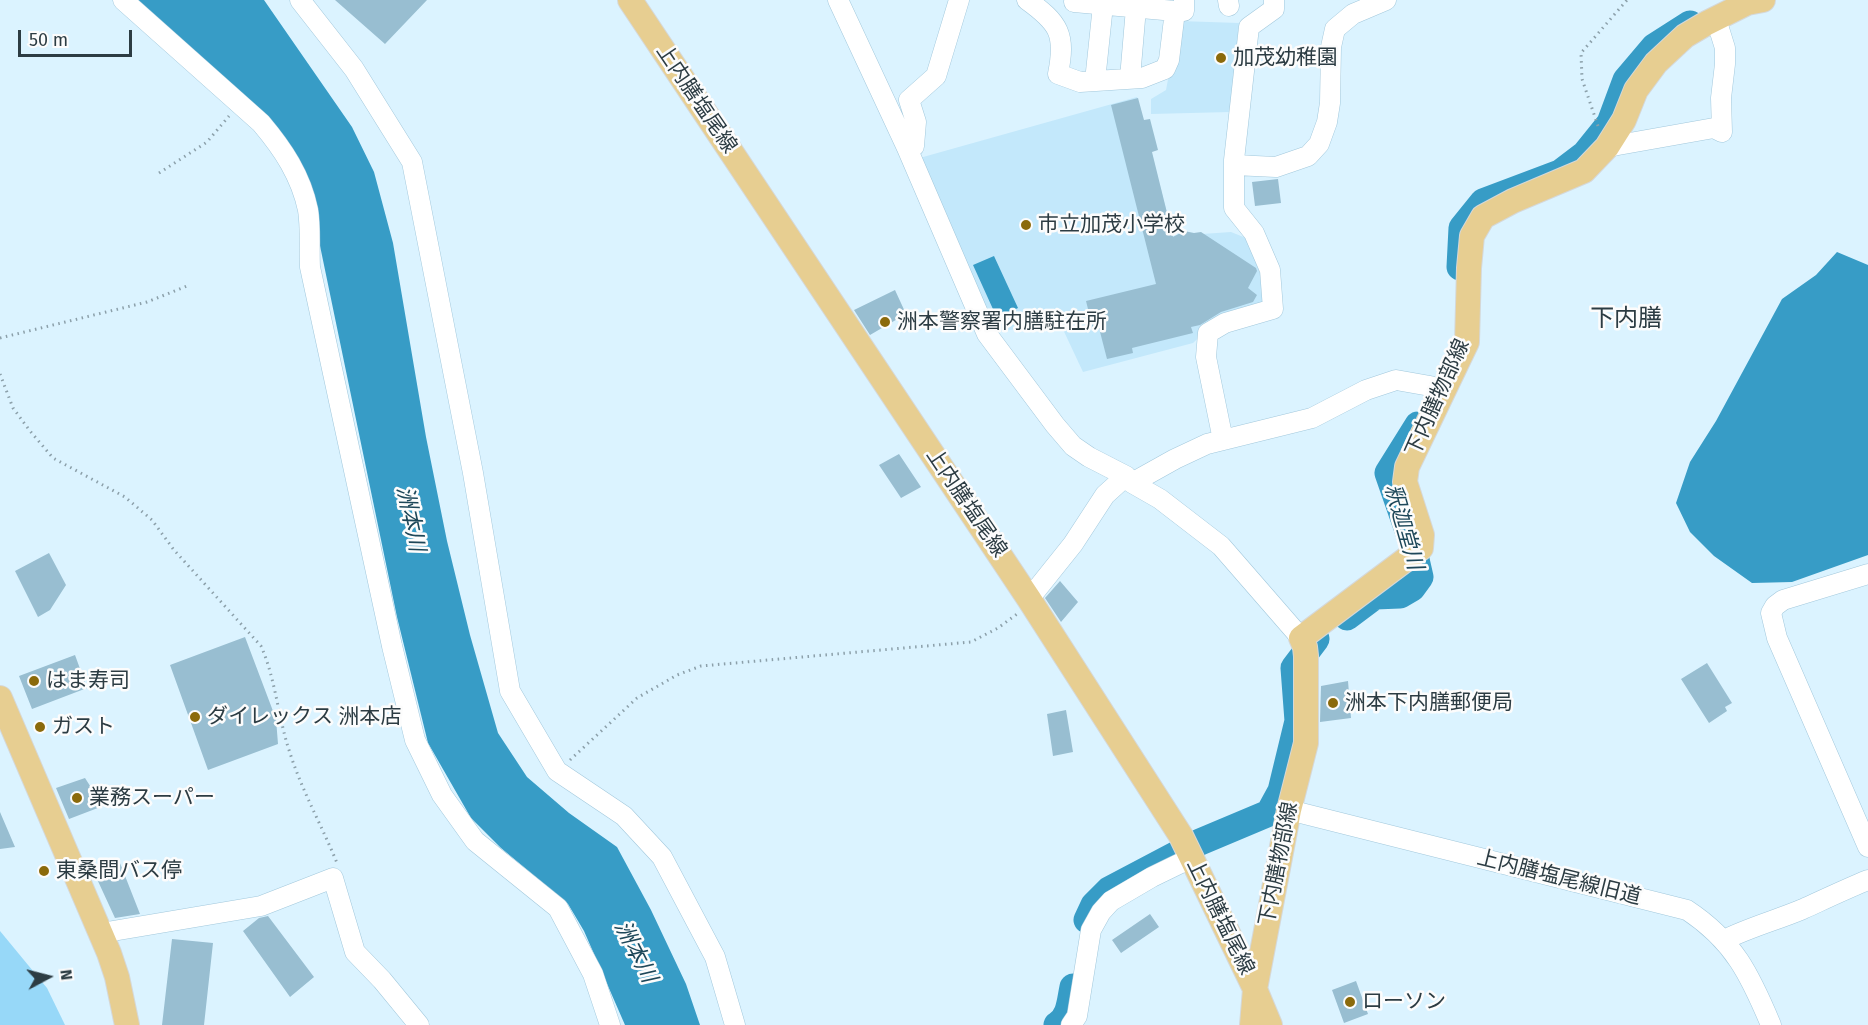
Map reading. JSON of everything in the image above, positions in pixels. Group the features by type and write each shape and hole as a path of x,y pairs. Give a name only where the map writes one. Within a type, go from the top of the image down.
{"main road":[{"name":"上内膳塩尾線","path":"630,0 1029,599 1188,850 1256,989 1270,1025"},
{"name":"下内膳物部線","path":"1252,1025 1256,989 1289,810 1306,743 1304,647 1415,553 1422,535 1406,482 1407,467 1438,390 1467,342 1472,236 1484,217 1513,201 1584,171 1607,147 1624,120 1636,90 1656,63 1685,36 1747,3 1763,0"},
{"path":"0,698 101,933 117,977 127,1025"}],"street":[{"path":"123,0 261,123 280,146 301,185 308,212 310,267 392,646 416,740 442,795 475,841 558,908 593,974 610,1025"},
{"path":"300,0 354,69 412,162 473,473 510,691 558,771 624,816 662,857 715,957 735,1025"},
{"path":"838,0 907,148 987,334 1073,446 1160,499 1221,546 1304,647"},
{"path":"907,148 914,146 916,122 909,100 936,76 958,0"},
{"path":"1027,0 1047,15 1059,33 1062,52 1058,74 1080,81 1142,78 1165,69 1169,60 1179,6 1136,8 1077,1 1047,15"},
{"path":"1222,440 1206,357 1208,333 1225,323 1273,309 1270,270 1254,233 1234,208 1234,165 1250,27 1274,9 1274,0"},
{"path":"1234,165 1276,167 1308,156 1319,144 1327,122 1330,103 1331,47 1335,29 1353,14 1386,0"},
{"path":"1095,81 1103,5"},
{"path":"1130,78 1136,8"},
{"path":"1607,147 1714,128 1722,132 1721,98 1725,48 1716,18"},
{"path":"1029,599 1073,544 1105,495 1129,480 1207,444 1312,418 1366,390 1396,380 1438,390"},
{"path":"1868,574 1783,600 1775,606 1771,613 1778,638 1868,847"},
{"name":"上内膳塩尾線旧道","path":"1289,810 1687,910 1708,924 1724,940 1754,985 1771,1025"},
{"path":"1071,1025 1077,1016 1091,930 1101,912 1111,901 1188,850"},
{"path":"101,933 261,906 333,878 355,952 382,980 419,1025"},
{"path":"1724,940 1747,928 1802,909 1868,880"}],"path":[{"path":"1607,147 1582,79 1581,53 1627,0"},
{"path":"159,173 207,142 240,104"},
{"path":"0,338 147,302 187,286"},
{"path":"0,374 13,408 53,458 125,497 152,520 174,550 261,646 269,665 288,749 297,776 339,867 333,878"},
{"path":"558,771 637,698 677,675 701,666 971,642 998,628 1023,610 1029,599"}],"shaded area":[{"path":"1179,21 1239,23 1230,112 1151,114 1151,99 1166,90"},
{"path":"1137,97 1173,236 1231,232 1246,238 1266,288 1265,301 1209,328 1193,343 1083,372 1060,323 996,332 916,159"},
{"path":"0,931 47,988 65,1025 0,1025"}],"water":[{"name":"洲本川","path":"132,0 264,0 352,127 374,172 393,243 426,437 447,541 470,635 498,733 527,777 569,813 617,847 651,910 686,984 700,1025 625,1025 584,931 568,904 501,848 471,818 428,743 397,617 313,212 299,170"},
{"path":"1837,252 1868,265 1868,555 1792,582 1752,583 1714,556 1690,532 1676,503 1690,462 1716,421 1782,299 1816,275"},
{"path":"994,256 1018,308 997,318 973,265"}],"building":[{"path":"335,0 427,0 385,44"},
{"path":"1138,98 1144,120 1150,119 1158,150 1152,152 1173,237 1184,231 1201,232 1256,268 1257,271 1248,288 1257,295 1253,302 1221,312 1200,325 1191,327 1193,333 1132,348 1133,353 1107,359 1099,328 1093,329 1086,301 1156,284 1111,105"},
{"path":"1278,179 1281,203 1255,206 1252,182"},
{"path":"895,290 906,314 870,335 854,310"},
{"path":"899,454 921,487 901,498 879,465"},
{"path":"49,553 66,585 50,610 38,617 15,571"},
{"path":"1060,581 1078,602 1061,622 1045,598"},
{"path":"245,637 276,719 278,744 208,770 170,665"},
{"path":"75,655 87,688 32,709 19,676"},
{"path":"1707,663 1732,703 1725,707 1727,711 1709,723 1681,679"},
{"path":"1348,681 1351,718 1320,722 1321,686"},
{"path":"1066,710 1073,752 1053,756 1047,714"},
{"path":"85,778 103,806 69,819 56,788"},
{"path":"0,812 15,847 0,849"},
{"path":"118,858 140,914 115,918 91,866"},
{"path":"1150,914 1159,927 1121,953 1112,940"},
{"path":"268,916 314,977 290,997 243,931 259,918"},
{"path":"172,939 213,943 204,1025 162,1025"},
{"name":"ローソン","path":"1356,981 1368,1014 1344,1023 1332,990"}],"waterway":[{"name":"釈迦堂川","path":"1460,267 1462,228 1483,202 1560,173 1585,154 1610,123 1626,80 1654,47 1690,24"},
{"name":"釈迦堂川","path":"1347,617 1375,596 1400,595 1412,588 1420,577 1412,542 1388,473 1418,425"},
{"name":"釈迦堂川","path":"1087,920 1094,905 1109,890 1200,842 1269,813 1281,791 1298,721 1294,668 1316,639"},
{"name":"釈迦堂川","path":"1057,1025 1065,1018 1073,987"}],"place":[{"name":"加茂幼稚園","path":"1221,58"},
{"name":"市立加茂小学校","path":"1026,225"},
{"name":"洲本警察署内膳駐在所","path":"885,322"},
{"name":"はま寿司","path":"34,681"},
{"name":"洲本下内膳郵便局","path":"1333,703"},
{"name":"ダイレックス 洲本店","path":"195,717"},
{"name":"ガスト","path":"40,727"},
{"name":"業務スーパー","path":"77,798"},
{"name":"東桑間バス停","path":"44,871"},
{"name":"ローソン","path":"1350,1002"}],"district":[{"name":"下内膳","path":"1626,319"}]}
